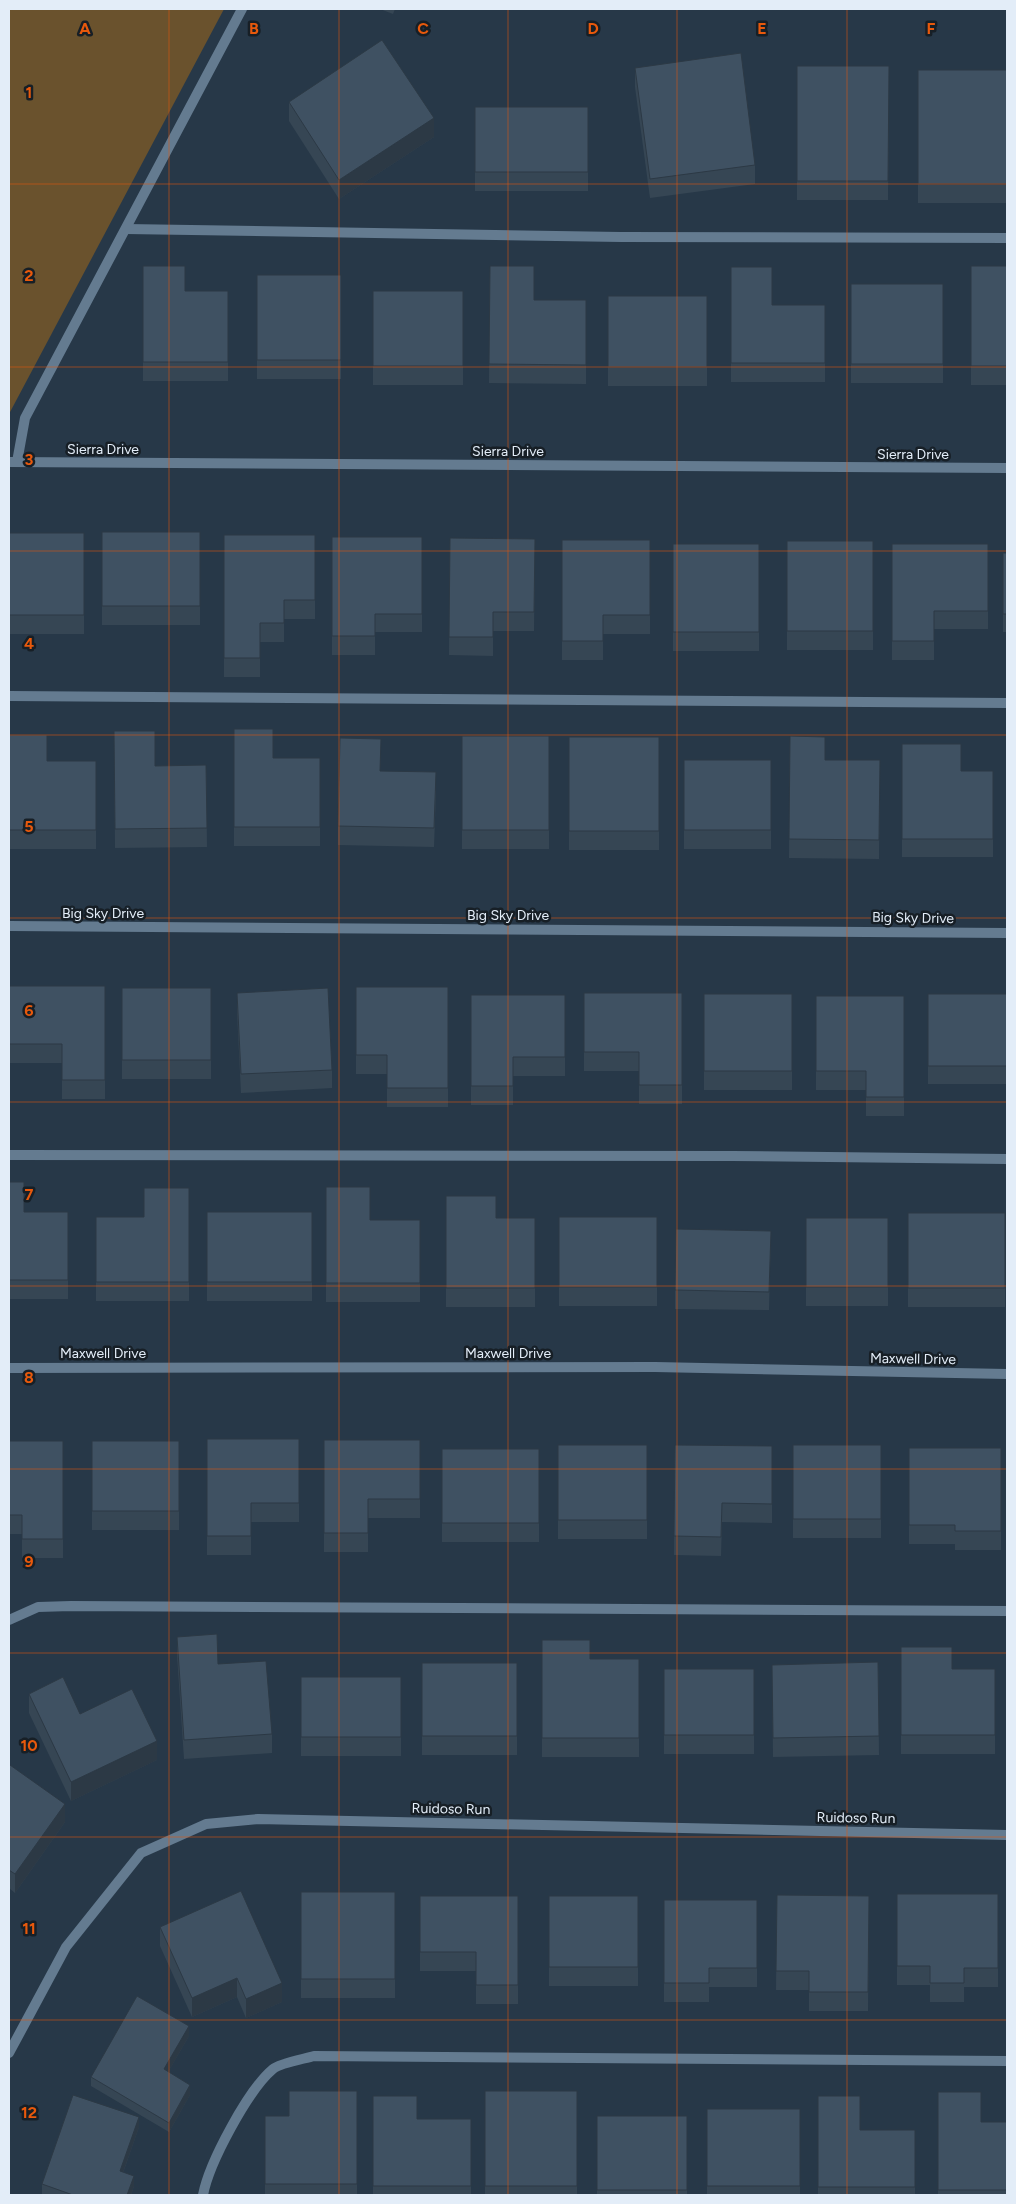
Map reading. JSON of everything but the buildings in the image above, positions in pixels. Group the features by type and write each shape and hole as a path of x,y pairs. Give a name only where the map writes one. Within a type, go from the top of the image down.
{"street":[{"path":"13,462 25,418 242,9"},
{"path":"126,230 621,237 1007,238"},
{"name":"Sierra Drive","path":"13,462 1007,468"},
{"path":"9,696 1007,703"},
{"name":"Big Sky Drive","path":"9,926 1007,934"},
{"path":"9,1155 732,1156 1007,1159"},
{"name":"Maxwell Drive","path":"9,1368 655,1367 1007,1374"},
{"path":"9,1620 38,1607 71,1606 1007,1611"},
{"name":"Ruidoso Run","path":"9,2053 66,1947 142,1853 206,1824 258,1819 1007,1835"},
{"path":"203,2195 224,2141 251,2095 274,2067 314,2056 1007,2061"}],"shaded area":[{"path":"9,9 224,9 9,414"}]}
